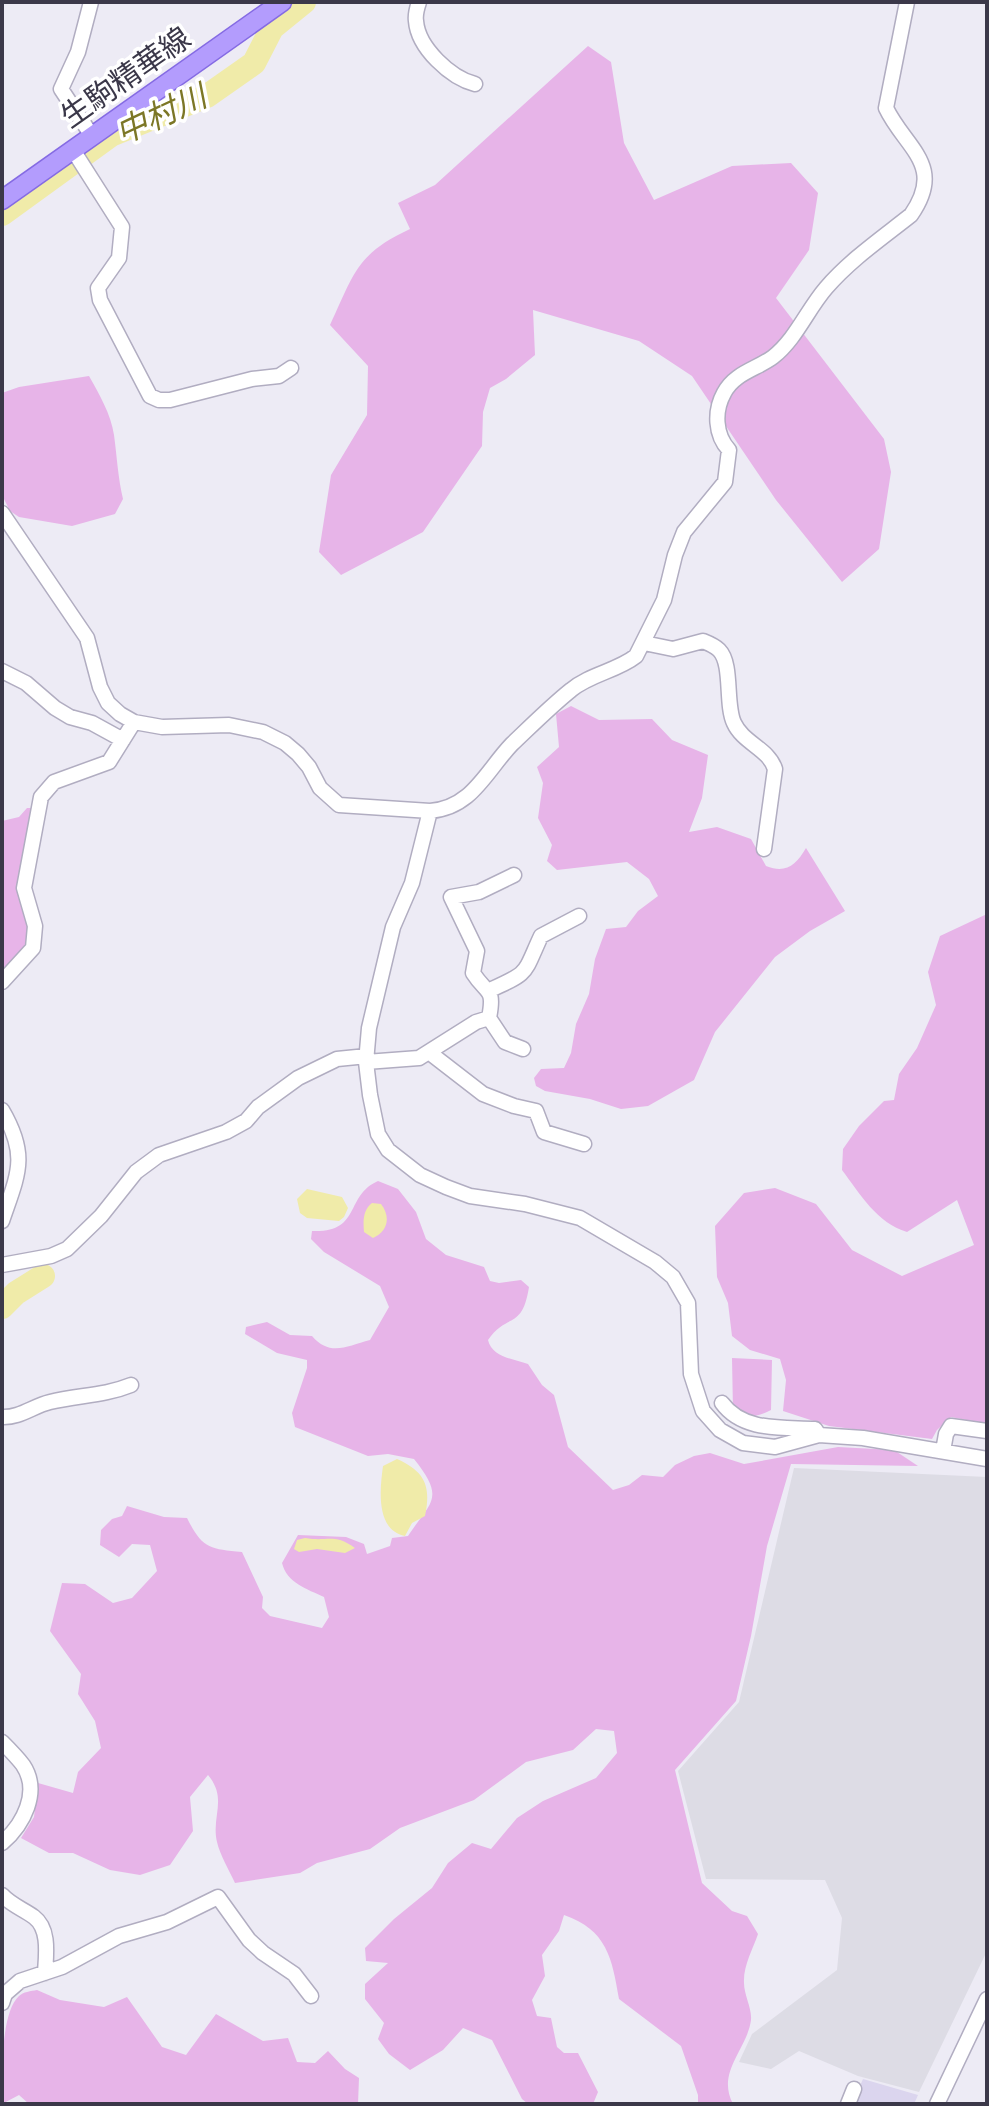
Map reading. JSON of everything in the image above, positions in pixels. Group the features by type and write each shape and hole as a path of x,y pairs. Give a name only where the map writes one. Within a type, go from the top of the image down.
{"main road":[{"name":"生駒精華線","path":"2,200 282,2"}],"street":[{"path":"91,2 78,52 61,89 92,136"},
{"path":"419,2 416,20 429,49 459,80 475,84"},
{"path":"2,513 87,638 100,687 108,703 120,714 134,722 162,727 229,725 263,732 298,754 320,788 339,805 430,811 443,810 462,801 490,774 510,746 572,689 628,663 644,643 664,600 684,532 725,482 729,450 719,440 717,427 721,397 728,385 772,357 792,337 827,286 911,215 919,203 925,173 920,156 886,108 907,2"},
{"path":"73,150 122,227 119,258 98,288 100,300 150,396 170,400 252,379 279,376 291,368"},
{"path":"644,643 673,649 703,641 719,650 725,659 733,723 740,734 772,760 775,769 764,849"},
{"path":"2,671 26,683 70,717 92,723 123,740"},
{"path":"2,982 33,948 35,926 24,888 41,797 54,782 109,762 134,722"},
{"path":"430,811 412,883 389,942 369,1028 367,1059 378,1134 400,1161 420,1175 470,1196 525,1204 580,1218 655,1262 673,1277 688,1303 691,1374 703,1411 720,1430 743,1443 775,1447 819,1435 863,1438 987,1459"},
{"path":"514,875 479,892 451,897 475,943 477,951 473,973 490,990 492,1003 489,1018 505,1042 523,1049"},
{"path":"490,990 521,976 541,936 579,916"},
{"path":"2,1265 51,1256 67,1249 101,1216 136,1172 159,1155 226,1132 246,1121 258,1107 308,1073 337,1059 403,1061 430,1053 446,1039 489,1018"},
{"path":"430,1053 483,1094 536,1111 544,1132 584,1144"},
{"path":"2,1110 19,1147 19,1165 2,1221"},
{"path":"2,1417 12,1417 48,1402 112,1393 131,1385"},
{"path":"722,1403 741,1420 758,1426 815,1429 819,1435"},
{"path":"943,1451 951,1426 987,1431"},
{"path":"2,1742 24,1767 30,1792 20,1826 2,1843"},
{"path":"2,1895 37,1919 44,1931 45,1973"},
{"path":"2,2003 5,1994 20,1981 45,1973 119,1936 167,1922 218,1897 249,1940 294,1974 311,1996"},
{"path":"937,2104 987,1999"},
{"path":"848,2104 854,2089"}],"shaded area":[{"path":"588,46 611,62 624,143 654,200 732,166 791,163 818,193 809,250 776,298 884,439 891,472 879,549 842,582 776,500 692,376 639,341 533,310 535,355 490,388 483,412 482,446 423,532 341,575 319,552 331,475 367,415 368,366 330,325 352,279 378,247 410,229 398,203 435,185"},
{"path":"89,376 112,427 123,499 115,514 72,526 19,517 10,511 2,495 2,393 19,387"},
{"path":"571,706 599,720 652,719 672,740 708,755 702,798 689,832 717,827 751,839 766,866 779,869 790,866 806,848 845,911 810,931 775,957 715,1032 694,1080 648,1106 621,1109 590,1099 545,1091 536,1086 534,1078 541,1069 564,1068 571,1053 576,1024 589,994 595,959 606,929 626,927 638,911 658,896 649,879 627,862 557,870 547,861 552,845 538,818 543,783 537,767 559,747 556,714"},
{"path":"27,808 33,808 19,895 30,941 2,976 2,821 19,817"},
{"path":"987,914 987,1424 951,1417 932,1439 829,1426 783,1411 786,1380 780,1359 750,1350 732,1336 728,1303 717,1277 715,1226 744,1193 775,1188 816,1204 852,1250 902,1276 974,1245 957,1200 907,1232 878,1215 842,1170 843,1149 859,1126 884,1101 894,1100 899,1074 917,1048 936,1005 928,972 940,936"},
{"path":"378,1181 398,1189 416,1212 426,1239 446,1255 484,1267 490,1281 521,1280 529,1287 522,1310 495,1331 488,1340 490,1346 504,1356 528,1364 542,1385 554,1395 568,1447 613,1490 629,1485 642,1475 663,1477 675,1465 710,1453 744,1464 838,1447 894,1450 918,1466 791,1464 767,1546 736,1701 675,1770 702,1883 732,1911 747,1916 758,1934 744,1977 751,2020 728,2082 733,2104 698,2104 698,2095 681,2046 619,1999 614,1971 605,1947 590,1929 564,1915 559,1931 542,1955 545,1976 532,2000 537,2016 551,2018 557,2047 564,2053 578,2053 598,2092 593,2104 528,2104 522,2099 492,2040 463,2028 443,2050 410,2070 389,2054 378,2039 384,2023 365,1999 365,1984 388,1963 366,1961 365,1948 432,1888 448,1863 472,1843 491,1849 517,1818 543,1801 596,1778 617,1753 614,1731 596,1729 573,1750 526,1762 474,1800 400,1828 370,1849 317,1863 300,1873 235,1883 217,1842 217,1792 208,1775 190,1797 193,1831 170,1865 140,1875 110,1870 73,1853 49,1853 21,1838 34,1817 38,1783 73,1793 78,1772 101,1748 95,1721 78,1694 81,1674 50,1631 62,1583 85,1584 113,1603 132,1598 157,1571 150,1545 132,1544 119,1557 100,1545 101,1530 112,1519 122,1516 127,1506 164,1517 187,1518 197,1536 208,1545 242,1552 263,1597 262,1608 270,1616 322,1628 329,1617 324,1597 288,1576 282,1563 298,1535 346,1537 364,1544 367,1554 390,1546 392,1538 408,1536 428,1507 432,1499 430,1483 414,1459 388,1454 368,1456 295,1427 292,1413 307,1360 277,1353 245,1334 246,1327 267,1322 290,1335 312,1336 332,1348 370,1340 389,1307 380,1286 324,1252 311,1239 312,1231 328,1230 346,1220 360,1195"},
{"path":"307,1189 342,1197 348,1208 344,1217 339,1221 307,1218 300,1213 297,1199"},
{"path":"372,1203 381,1204 387,1219 385,1228 373,1238 364,1232 365,1212"},
{"path":"732,1358 772,1360 771,1410 752,1416 733,1411"},
{"path":"397,1459 420,1475 427,1497 425,1516 412,1523 405,1536 388,1526 382,1507 383,1466"},
{"path":"794,1468 987,1477 987,1951 919,2092 858,2076 799,2051 771,2069 739,2062 752,2034 837,1970 842,1918 825,1880 706,1879 678,1771 739,1702"},
{"path":"336,1539 355,1548 345,1553 317,1549 299,1552 294,1549 297,1540"},
{"path":"37,1990 60,2000 104,2007 127,1997 162,2047 186,2055 216,2014 263,2041 288,2038 297,2062 315,2063 328,2051 345,2069 359,2078 358,2104 29,2104 19,2095 2,2104 3,2047 8,2017 19,1996"},
{"path":"863,2079 918,2095 914,2104 852,2104"}],"waterway":[{"name":"中村川","path":"2,214 111,135 207,96 254,63 272,28 304,2"},
{"path":"2,1307 16,1293 43,1276"}]}
